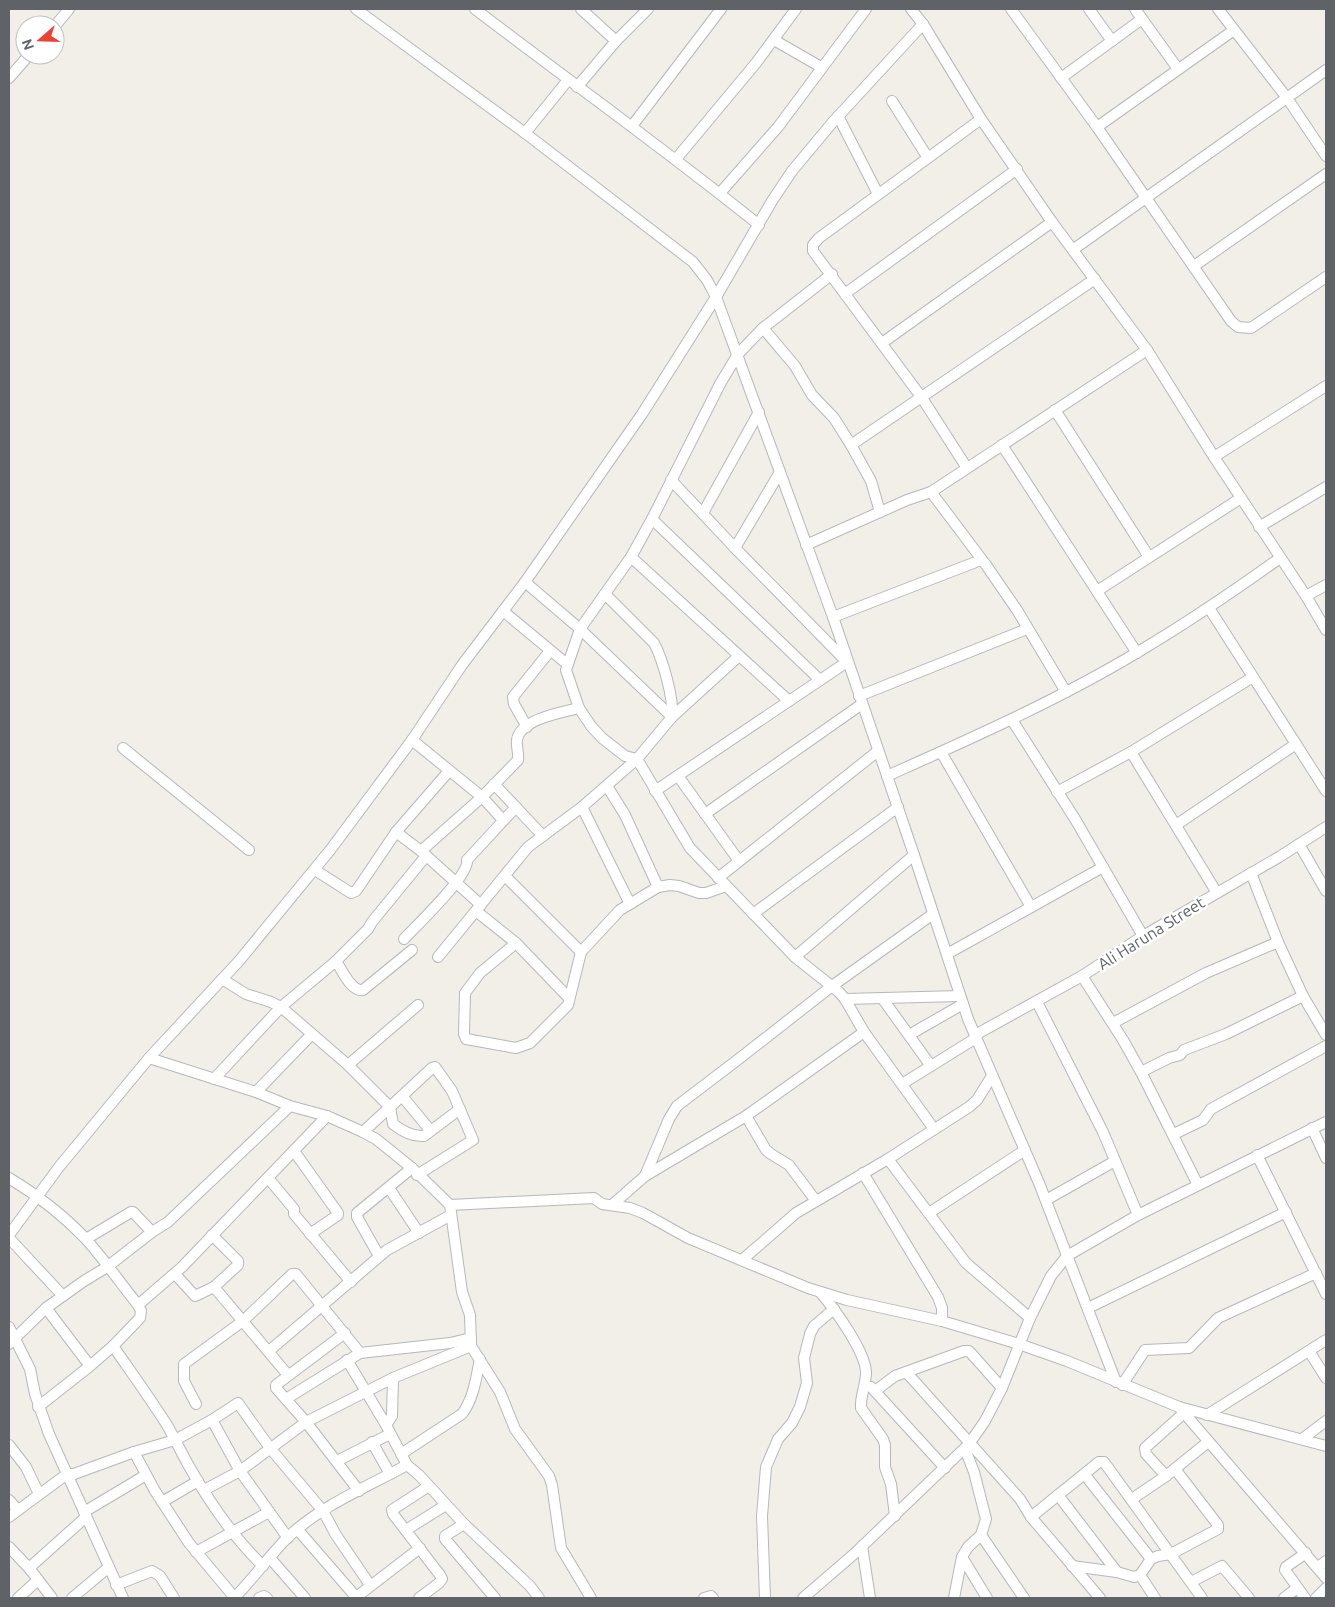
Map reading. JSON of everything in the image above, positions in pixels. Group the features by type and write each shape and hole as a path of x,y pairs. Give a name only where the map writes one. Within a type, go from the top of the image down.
{"street":[{"path":"356,9 525,133 693,262 707,280 716,297 738,354 833,617 961,1000 975,1037 1046,1200 1119,1383"},
{"path":"474,9 632,126 759,225"},
{"path":"581,9 616,41"},
{"path":"577,87 616,41 648,9"},
{"path":"632,126 721,9"},
{"path":"676,160 774,40 796,9"},
{"path":"720,193 778,127 866,9"},
{"path":"911,9 923,24 981,119 1052,222 1147,350 1326,630"},
{"path":"1011,9 1147,197 1231,321 1238,327 1244,329 1251,328 1326,277"},
{"path":"1089,9 1112,41"},
{"path":"1135,9 1178,69"},
{"path":"1218,9 1287,98 1326,156"},
{"path":"1062,78 1142,19"},
{"path":"63,1296 10,1232 59,1167 149,1058 222,979 315,870 412,740 462,665 525,582 642,414 716,297 772,201 792,172 838,116 923,24"},
{"path":"1097,127 1234,30"},
{"path":"774,40 821,68"},
{"path":"9,78 21,65"},
{"path":"1074,250 1326,70"},
{"path":"525,133 568,80"},
{"path":"892,101 928,158"},
{"path":"838,116 878,194"},
{"path":"967,468 922,398 832,274 813,251 813,245 819,238 981,119"},
{"path":"846,293 1017,169"},
{"path":"1194,266 1326,174"},
{"path":"882,343 1052,222"},
{"path":"832,274 763,328 738,354 724,377 631,557 580,629 567,664 567,676 579,708 590,726 625,756 637,759 690,848 796,957 845,999 864,1032 934,1129"},
{"path":"852,445 1095,279"},
{"path":"763,328 795,366 812,395 834,418 852,445 871,481 880,512"},
{"path":"806,545 906,500 931,492 1147,350"},
{"path":"1214,457 1326,386"},
{"path":"1055,410 1149,557"},
{"path":"703,513 758,412"},
{"path":"1002,445 1137,653"},
{"path":"735,548 780,472"},
{"path":"671,480 847,662"},
{"path":"1259,527 1326,487"},
{"path":"931,492 1017,610 1066,692"},
{"path":"1097,591 1241,498"},
{"path":"652,519 820,680"},
{"path":"631,557 788,701"},
{"path":"887,776 1012,720 1137,653 1209,608 1280,558"},
{"path":"833,617 981,560"},
{"path":"525,582 580,629 672,718"},
{"path":"1306,596 1326,585"},
{"path":"605,594 654,643 659,652 673,709 672,718"},
{"path":"1209,608 1326,791"},
{"path":"502,611 567,664"},
{"path":"705,814 860,700 1027,629"},
{"path":"527,727 514,704 513,697 550,651"},
{"path":"438,957 528,847 582,807 637,759 672,718 739,656"},
{"path":"655,791 847,662"},
{"path":"1057,792 1131,752 1253,677"},
{"path":"214,1079 281,1008 336,961 370,926 424,854 518,760 517,740 522,731 540,718 579,708"},
{"path":"1012,720 1103,867 1142,936"},
{"path":"412,740 482,797 503,820"},
{"path":"1176,825 1296,744"},
{"path":"123,748 249,850"},
{"path":"718,878 878,751"},
{"path":"941,752 1031,907"},
{"path":"1131,752 1217,893"},
{"path":"315,870 351,893 354,892 396,832 449,771"},
{"path":"678,776 739,861"},
{"path":"494,784 543,836"},
{"path":"607,786 619,802 658,888"},
{"path":"404,939 456,883 467,867 467,860 516,807"},
{"path":"582,807 630,904"},
{"path":"753,914 898,807"},
{"name":"Ali Haruna Street","path":"902,1084 975,1037 1082,976 1142,936 1326,827"},
{"path":"396,832 456,883 569,998"},
{"path":"1299,844 1326,890"},
{"path":"796,957 914,855"},
{"path":"947,954 1103,867"},
{"path":"1251,873 1278,942 1303,996 1326,1035"},
{"path":"505,876 582,952"},
{"path":"516,943 480,973 465,993 465,1037 516,1048 530,1043 568,1005 582,952 620,910 658,888 670,885 700,893 706,893 726,886"},
{"path":"645,1176 656,1146 672,1112 677,1106 832,986 933,914"},
{"path":"1113,1023 1206,973 1278,942"},
{"path":"336,961 354,988 363,990 412,950"},
{"path":"1082,976 1113,1023 1141,1072 1174,1134 1198,1185"},
{"path":"222,979 246,994 271,1002 281,1008 312,1034 348,1065 390,1107 393,1124 404,1132 424,1136 460,1109"},
{"path":"1141,1072 1169,1058 1180,1055 1184,1050 1226,1034 1303,996"},
{"path":"882,998 931,1066"},
{"path":"845,999 961,1000"},
{"path":"909,1035 961,1000"},
{"path":"1037,1002 1103,1132 1138,1215"},
{"path":"348,1065 418,1006"},
{"path":"602,1202 746,1116 864,1032"},
{"path":"256,1092 312,1034"},
{"path":"1174,1134 1203,1120 1211,1109 1280,1070 1291,1067 1326,1046"},
{"path":"149,1058 256,1092 290,1106 327,1116 363,1132 376,1139 414,1172 451,1210 462,1292 470,1315 471,1342 500,1392 515,1429 549,1476 561,1548 590,1598"},
{"path":"363,1132 435,1067 450,1087 473,1140 389,1188 356,1215 379,1256"},
{"path":"742,1260 786,1220 888,1159 969,1107 977,1100 992,1076"},
{"path":"402,1096 430,1130"},
{"path":"12,1341 46,1308 107,1267 168,1222 290,1106"},
{"path":"138,1305 175,1274 327,1116"},
{"path":"746,1116 766,1150 789,1165 816,1201"},
{"path":"803,1598 895,1516 967,1447 985,1421 1002,1388 1030,1318 1051,1276 1067,1256 1138,1215 1326,1122"},
{"path":"1312,1128 1326,1158"},
{"path":"929,1213 1025,1150"},
{"path":"294,1151 338,1214 338,1216 310,1234"},
{"path":"1257,1155 1326,1294"},
{"path":"888,1159 966,1263 1030,1318"},
{"path":"1046,1200 1115,1161"},
{"path":"863,1174 938,1297 942,1308 942,1321"},
{"path":"9,1178 38,1196 86,1239 138,1305 142,1315 113,1346 38,1406"},
{"path":"268,1178 294,1209 294,1214 351,1282"},
{"path":"389,1188 419,1233"},
{"path":"269,1351 379,1256 419,1233 451,1210 602,1202 643,1213 688,1238 808,1288 847,1300 942,1321 1019,1344 1119,1383 1181,1410 1326,1446"},
{"path":"86,1239 131,1212 152,1232"},
{"path":"1088,1308 1286,1212"},
{"path":"175,1274 193,1296 198,1296 214,1287 238,1263 212,1235"},
{"path":"1119,1383 1145,1350 1189,1348 1218,1318 1316,1273"},
{"path":"196,1404 184,1381 184,1364 243,1321 292,1274 296,1274 360,1353"},
{"path":"214,1287 288,1375"},
{"path":"820,1292 834,1309 859,1351 865,1366 866,1381 860,1402 861,1408 886,1445 885,1467 891,1484 895,1516"},
{"path":"46,1308 90,1366"},
{"path":"765,1598 762,1516 766,1467 778,1439 792,1423 800,1407 806,1383 804,1358 810,1334 814,1326 834,1309"},
{"path":"9,1327 12,1341 30,1369 38,1406 123,1598"},
{"path":"345,1333 276,1386 337,1460 358,1491"},
{"path":"1207,1415 1326,1340"},
{"path":"286,1399 360,1353 471,1342"},
{"path":"204,1490 240,1471 306,1422 393,1378 471,1342"},
{"path":"113,1346 175,1440 204,1490 249,1553 263,1566"},
{"path":"875,1391 894,1376 907,1373 960,1352 969,1351 1002,1388"},
{"path":"1309,1351 1326,1378"},
{"path":"401,1454 462,1414 468,1406 472,1394 480,1359"},
{"path":"347,1360 407,1465 419,1475 464,1524 530,1586 539,1598"},
{"path":"907,1373 967,1447 1020,1499 1031,1517 1100,1598"},
{"path":"337,1460 372,1442 388,1430 392,1416 393,1378"},
{"path":"866,1381 946,1468"},
{"path":"9,1517 67,1474 74,1474 134,1452 175,1440 212,1420 236,1403 239,1404 270,1448 323,1511 336,1535 370,1585"},
{"path":"1181,1410 1306,1553 1322,1564 1326,1578"},
{"path":"1166,1476 1146,1454 1145,1448 1181,1410"},
{"path":"212,1420 240,1471 288,1538"},
{"path":"1302,1440 1326,1421"},
{"path":"372,1442 390,1474"},
{"path":"1132,1499 1166,1476 1208,1442"},
{"path":"9,1445 26,1467 39,1494"},
{"path":"954,1598 962,1557 968,1547 981,1535 986,1519 967,1447"},
{"path":"134,1452 162,1502 196,1552 235,1598 288,1538 298,1530 336,1502 407,1465"},
{"path":"1031,1517 1100,1462 1104,1462 1202,1598"},
{"path":"1072,1566 1117,1572 1134,1577 1140,1575 1151,1559 1171,1554 1218,1529 1218,1524 1175,1469"},
{"path":"29,1568 85,1515 146,1475"},
{"path":"1085,1475 1151,1559"},
{"path":"162,1502 198,1481"},
{"path":"419,1598 442,1579 393,1514 392,1510 429,1486"},
{"path":"1058,1495 1117,1572"},
{"path":"9,1500 18,1510"},
{"path":"406,1530 446,1506"},
{"path":"196,1552 269,1512"},
{"path":"464,1524 445,1536 445,1539 495,1598"},
{"path":"298,1530 355,1598 420,1548"},
{"path":"981,1535 1024,1598"},
{"path":"862,1546 870,1598"},
{"path":"10,1552 29,1568 52,1598"},
{"path":"1305,1598 1285,1570 1286,1567 1306,1553"},
{"path":"962,1557 988,1598"},
{"path":"270,1558 305,1598"},
{"path":"1191,1582 1222,1566 1249,1598"},
{"path":"72,1598 108,1567"},
{"path":"116,1584 152,1571 160,1576 174,1598"},
{"path":"1140,1575 1155,1598"},
{"path":"18,1598 38,1580"},
{"path":"1284,1598 1297,1588"},
{"path":"1316,1598 1326,1588"},
{"path":"259,1598 264,1596 268,1598"},
{"path":"704,1598 711,1596 713,1598"}]}
